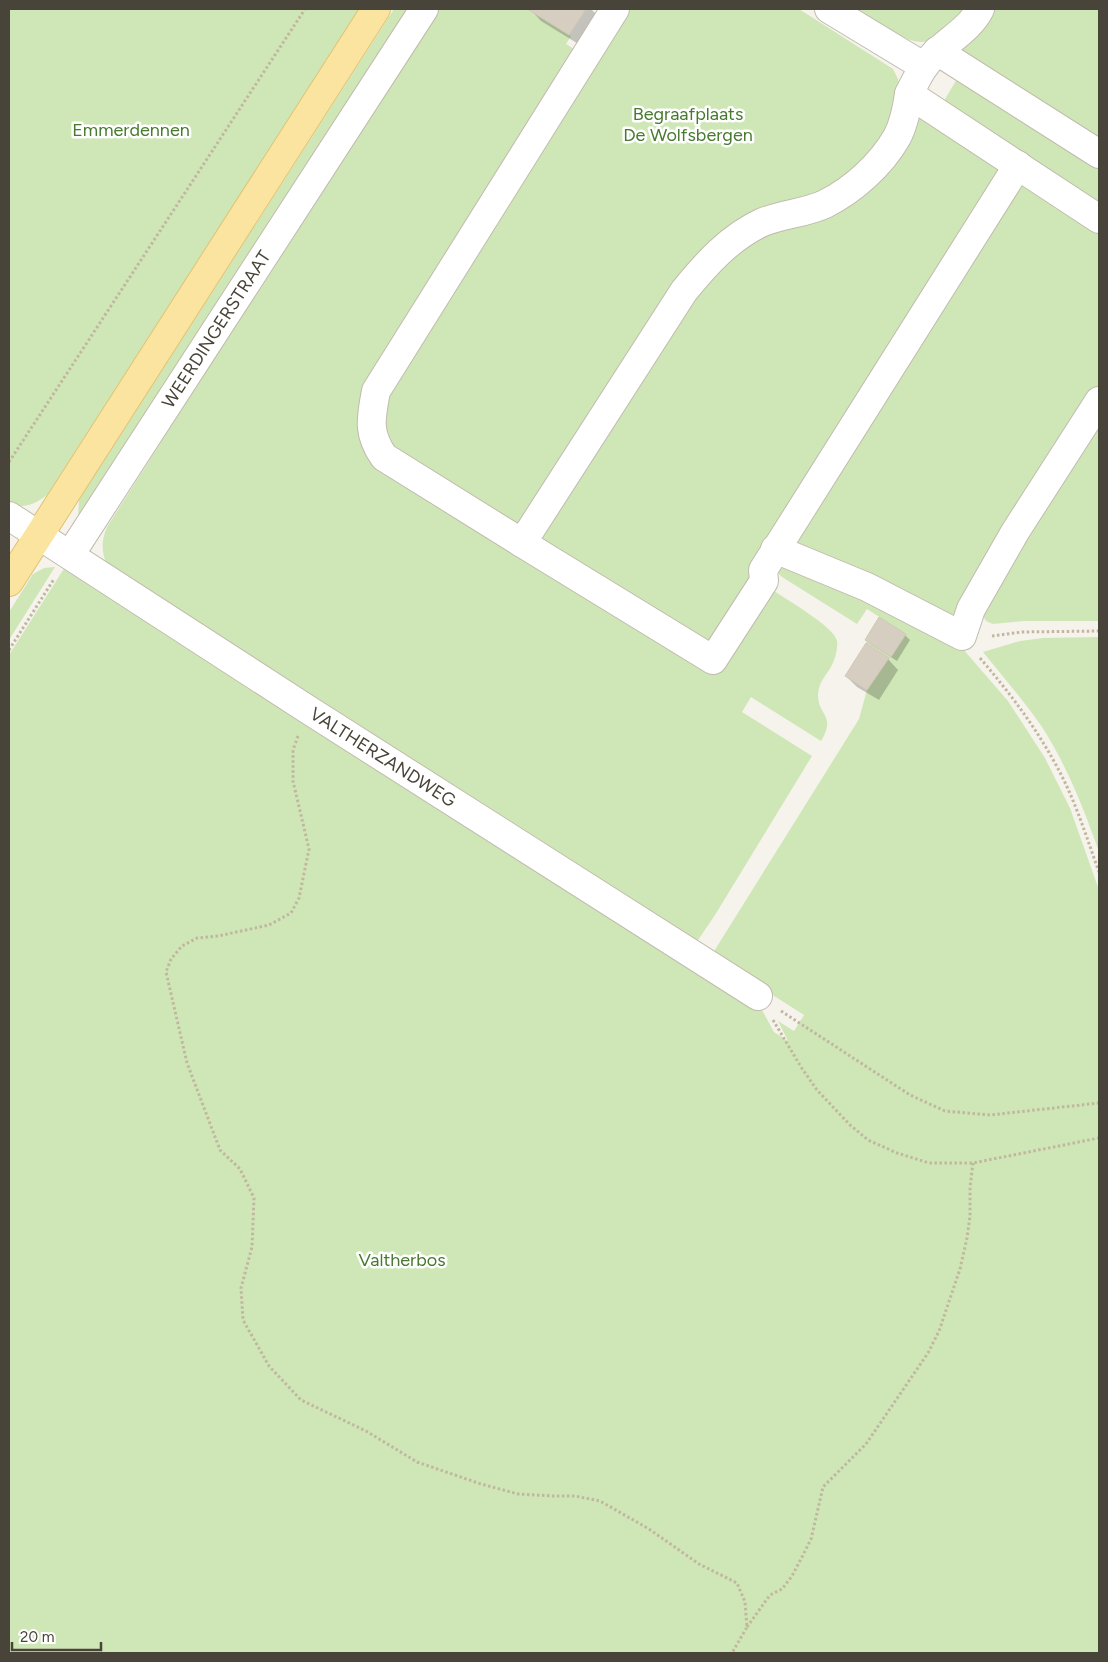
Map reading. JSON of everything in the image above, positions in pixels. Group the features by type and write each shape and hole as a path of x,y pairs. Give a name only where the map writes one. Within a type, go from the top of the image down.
{"main road":[{"path":"9,582 376,9"}],"street":[{"name":"WEERDINGERSTRAAT","path":"70,555 424,9"},
{"path":"615,9 376,391 370,419 376,445 384,457 714,660 764,581 763,570 1018,165"},
{"path":"829,9 930,59 1099,154"},
{"path":"522,543 684,291 698,273 733,240 763,223 824,204 846,192 876,165 897,137 906,113 910,94 930,59 963,30 980,9"},
{"path":"910,94 1099,219"},
{"path":"776,550 867,587 962,636 971,609 1015,532 1099,401"},
{"name":"VALTHERZANDWEG","path":"9,516 307,709 758,996"}],"path":[{"path":"9,462 305,9"},
{"path":"9,650 70,555"},
{"path":"962,636 982,637 1022,632 1099,631"},
{"path":"962,636 1012,697 1036,731 1057,766 1078,813 1099,872"},
{"path":"307,709 293,750 293,781 309,849 299,898 291,914 269,925 218,936 197,938 182,946 170,959 166,972 188,1063 220,1150 240,1169 254,1198 252,1247 241,1288 243,1320 269,1366 301,1400 366,1431 417,1462 481,1484 518,1494 575,1496 600,1501 649,1529 699,1564 737,1583 745,1602 747,1627"},
{"path":"758,996 910,1095 946,1111 990,1115 1099,1103"},
{"path":"758,996 817,1090 868,1140 897,1153 929,1163 973,1163 1099,1138"},
{"path":"732,1653 747,1627 770,1595 782,1589 802,1558 812,1539 823,1488 866,1444 928,1353 940,1331 962,1261 970,1216 970,1187 973,1163"}],"green space":[{"name":"Emmerdennen","path":"9,9 359,9 47,495 31,504 13,506 9,512"},
{"path":"394,9 411,9 78,518 79,500"},
{"path":"437,9 527,9 571,36 566,44 579,52 366,431 715,672 771,589 828,628 837,641 835,658 822,680 818,694 820,707 827,720 827,726 821,741 751,697 742,712 812,756 696,943 108,567 104,557 103,542 107,527"},
{"name":"Begraafplaats De Wolfsbergen","path":"622,9 799,9 893,69 898,79 900,91 896,120 850,179 740,227 522,536 385,447 382,394"},
{"path":"858,9 971,9 936,37 923,42 914,41 893,32"},
{"path":"989,9 1099,9 1099,143 952,49"},
{"path":"961,72 1099,160 1099,206 941,106"},
{"path":"914,105 1005,163 717,647 533,540 689,295 737,244 825,209"},
{"path":"1019,181 1099,223 1099,390 957,619 795,551 791,535"},
{"path":"1099,416 1099,621 1024,621 993,624 986,621 983,616 983,607"},
{"name":"Valtherbos","path":"785,561 963,649 1008,701 1045,758 1070,808 1099,890 1099,1653 9,1653 9,655 65,567 521,855 762,1010 774,1032 788,1041 778,1021 794,1031 804,1015 711,956 859,719 867,690 888,658 866,643 867,641 891,657 906,634 867,609 857,624 782,577 779,574 779,570"},
{"path":"55,567 9,640 9,612 33,574 44,568"},
{"path":"1099,637 1099,852 1074,788 1051,742 1028,708 983,652 1020,641 1043,638"}],"building":[{"path":"530,9 586,9 569,35"},
{"path":"879,617 906,634 891,657 865,640"},
{"path":"866,643 889,658 867,690 845,676"}]}
